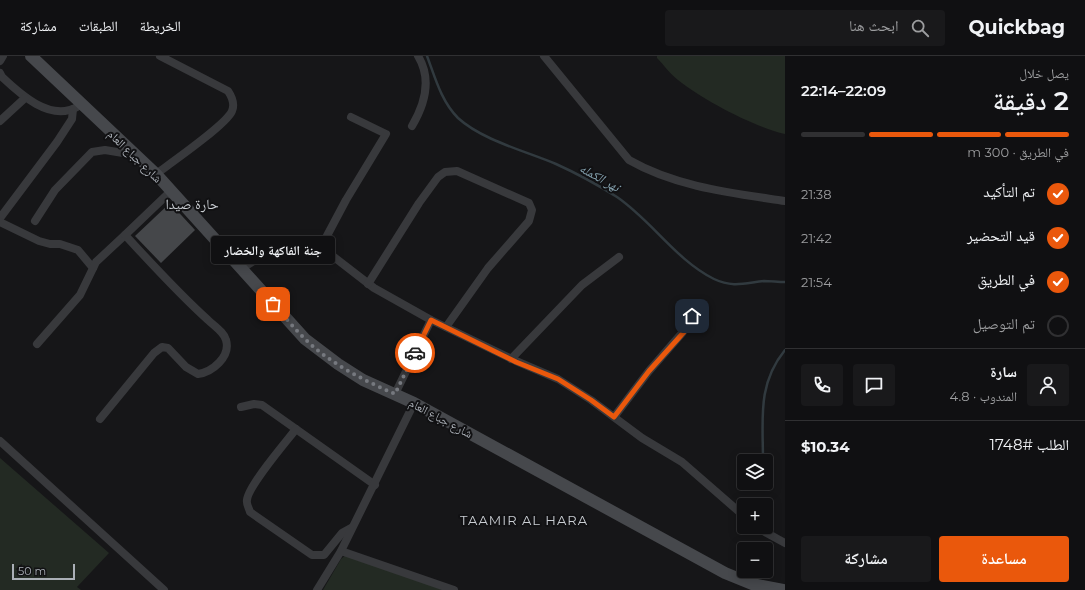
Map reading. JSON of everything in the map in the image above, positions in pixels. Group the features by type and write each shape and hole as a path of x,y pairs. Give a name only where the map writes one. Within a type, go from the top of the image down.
{"main road":[{"name":"شارع جباع العام","path":"31,56 77,106 156,174 305,339 338,364 363,380 414,403 625,520 752,587 783,590"}],"street":[{"path":"0,61 3,56"},
{"path":"156,174 220,125 232,112 234,106 228,91 160,56"},
{"path":"412,126 417,117 426,87 425,69 418,56"},
{"path":"544,56 629,160 640,166 696,186 785,201"},
{"path":"0,73 2,77 25,98 54,110 68,111 77,106"},
{"path":"0,121 25,98"},
{"path":"0,218 57,142 72,119 77,106"},
{"path":"321,247 346,200 386,134 351,117"},
{"path":"35,221 55,190 92,152 105,150 135,155"},
{"path":"368,284 419,203 438,177 445,172 457,171 529,203 532,210 529,221 488,268 446,327"},
{"path":"37,344 80,295 89,280 96,262 171,191"},
{"path":"0,222 39,241 50,244 60,244 78,250 93,268"},
{"path":"100,419 159,348 168,348 186,367 198,374 214,369 220,361 226,345 226,341 221,331 173,288 125,235"},
{"path":"241,268 284,242 304,242 321,247 368,284 431,320 511,359 558,379 591,400 642,438 682,462 737,510"},
{"path":"511,359 582,285 619,257"},
{"path":"614,417 649,371 684,332 692,316 692,303"},
{"path":"395,394 431,320"},
{"path":"317,590 341,551 351,528 375,485 414,403"},
{"path":"241,407 258,404 375,485"},
{"path":"296,429 262,473 249,494 247,500 250,512 312,555 324,555 342,533 351,528"},
{"path":"0,441 164,590"},
{"path":"769,534 785,543"},
{"path":"341,551 454,590"}],"shaded area":[{"path":"657,56 785,56 785,134 744,119 701,96 675,78 657,58"},
{"path":"0,458 109,553 77,587 81,590 0,590"},
{"path":"347,554 443,590 323,590 341,559"}],"building":[{"path":"170,203 195,230 161,263 135,236"}],"waterway":[{"name":"نهر الكمله","path":"427,56 439,88 447,104 458,118 479,133 556,164 587,179 617,197 642,217 688,262 714,279 733,284 764,281 785,282"},
{"path":"763,454 763,417 766,389 776,363 785,350"}],"way so far":[{"path":"273,304 305,339 338,364 363,380 395,394 415,353"}],"place":[{"name":"جنة الفاكهة والخضار","path":"273,304"}],"district":[{"name":"حارة صيدا","path":"192,204"},
{"name":"TAAMIR AL HARA","path":"524,520"}],"route":[{"path":"415,353 431,320 516,362 558,379 614,417 649,371 684,332 692,316"}]}
